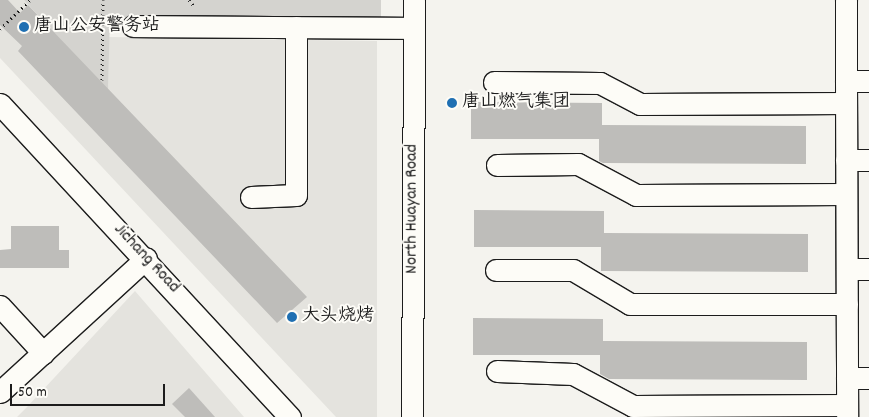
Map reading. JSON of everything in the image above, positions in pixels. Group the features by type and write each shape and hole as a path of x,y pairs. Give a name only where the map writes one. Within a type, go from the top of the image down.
{"street":[{"name":"North Huayan Road","path":"412,417 414,0"},
{"path":"497,370 573,374 633,406 847,411 846,0"},
{"path":"133,26 414,28"},
{"path":"251,197 296,195 296,27"},
{"path":"846,81 869,81"},
{"path":"494,82 600,83 640,104 846,103"},
{"name":"Jichang Road","path":"0,104 146,258 290,417"},
{"path":"846,160 869,160"},
{"path":"496,166 578,164 636,195 846,194"},
{"path":"0,392 146,258"},
{"path":"847,269 869,269"},
{"path":"496,270 573,270 630,304 847,304"},
{"path":"0,306 43,353"},
{"path":"847,378 869,378"}],"path":[{"path":"0,28 30,0"},
{"path":"102,80 103,0"}],"shaded area":[{"path":"0,0 24,0 108,92 109,37 377,41 377,417 336,417 0,58"},
{"path":"24,0 381,0 381,17 110,17 108,92"},
{"path":"135,291 244,417 17,417 27,407"}],"building":[{"path":"0,0 8,0 20,13 28,5 307,297 277,323 18,51 22,46 0,25"},
{"path":"471,102 602,103 602,125 806,126 806,164 603,163 599,161 599,139 471,139"},
{"path":"474,210 604,211 604,233 808,234 808,272 601,271 601,247 474,247"},
{"path":"11,226 59,226 59,250 69,250 69,268 0,268 0,250 11,249"},
{"path":"473,318 603,319 603,341 807,342 807,380 609,379 600,374 600,355 473,355"},
{"path":"189,388 215,417 185,417 172,404"}],"place":[{"name":"唐山公安警务站","path":"24,27"},
{"name":"唐山燃气集团","path":"452,103"},
{"name":"大头烧烤","path":"292,317"}]}
